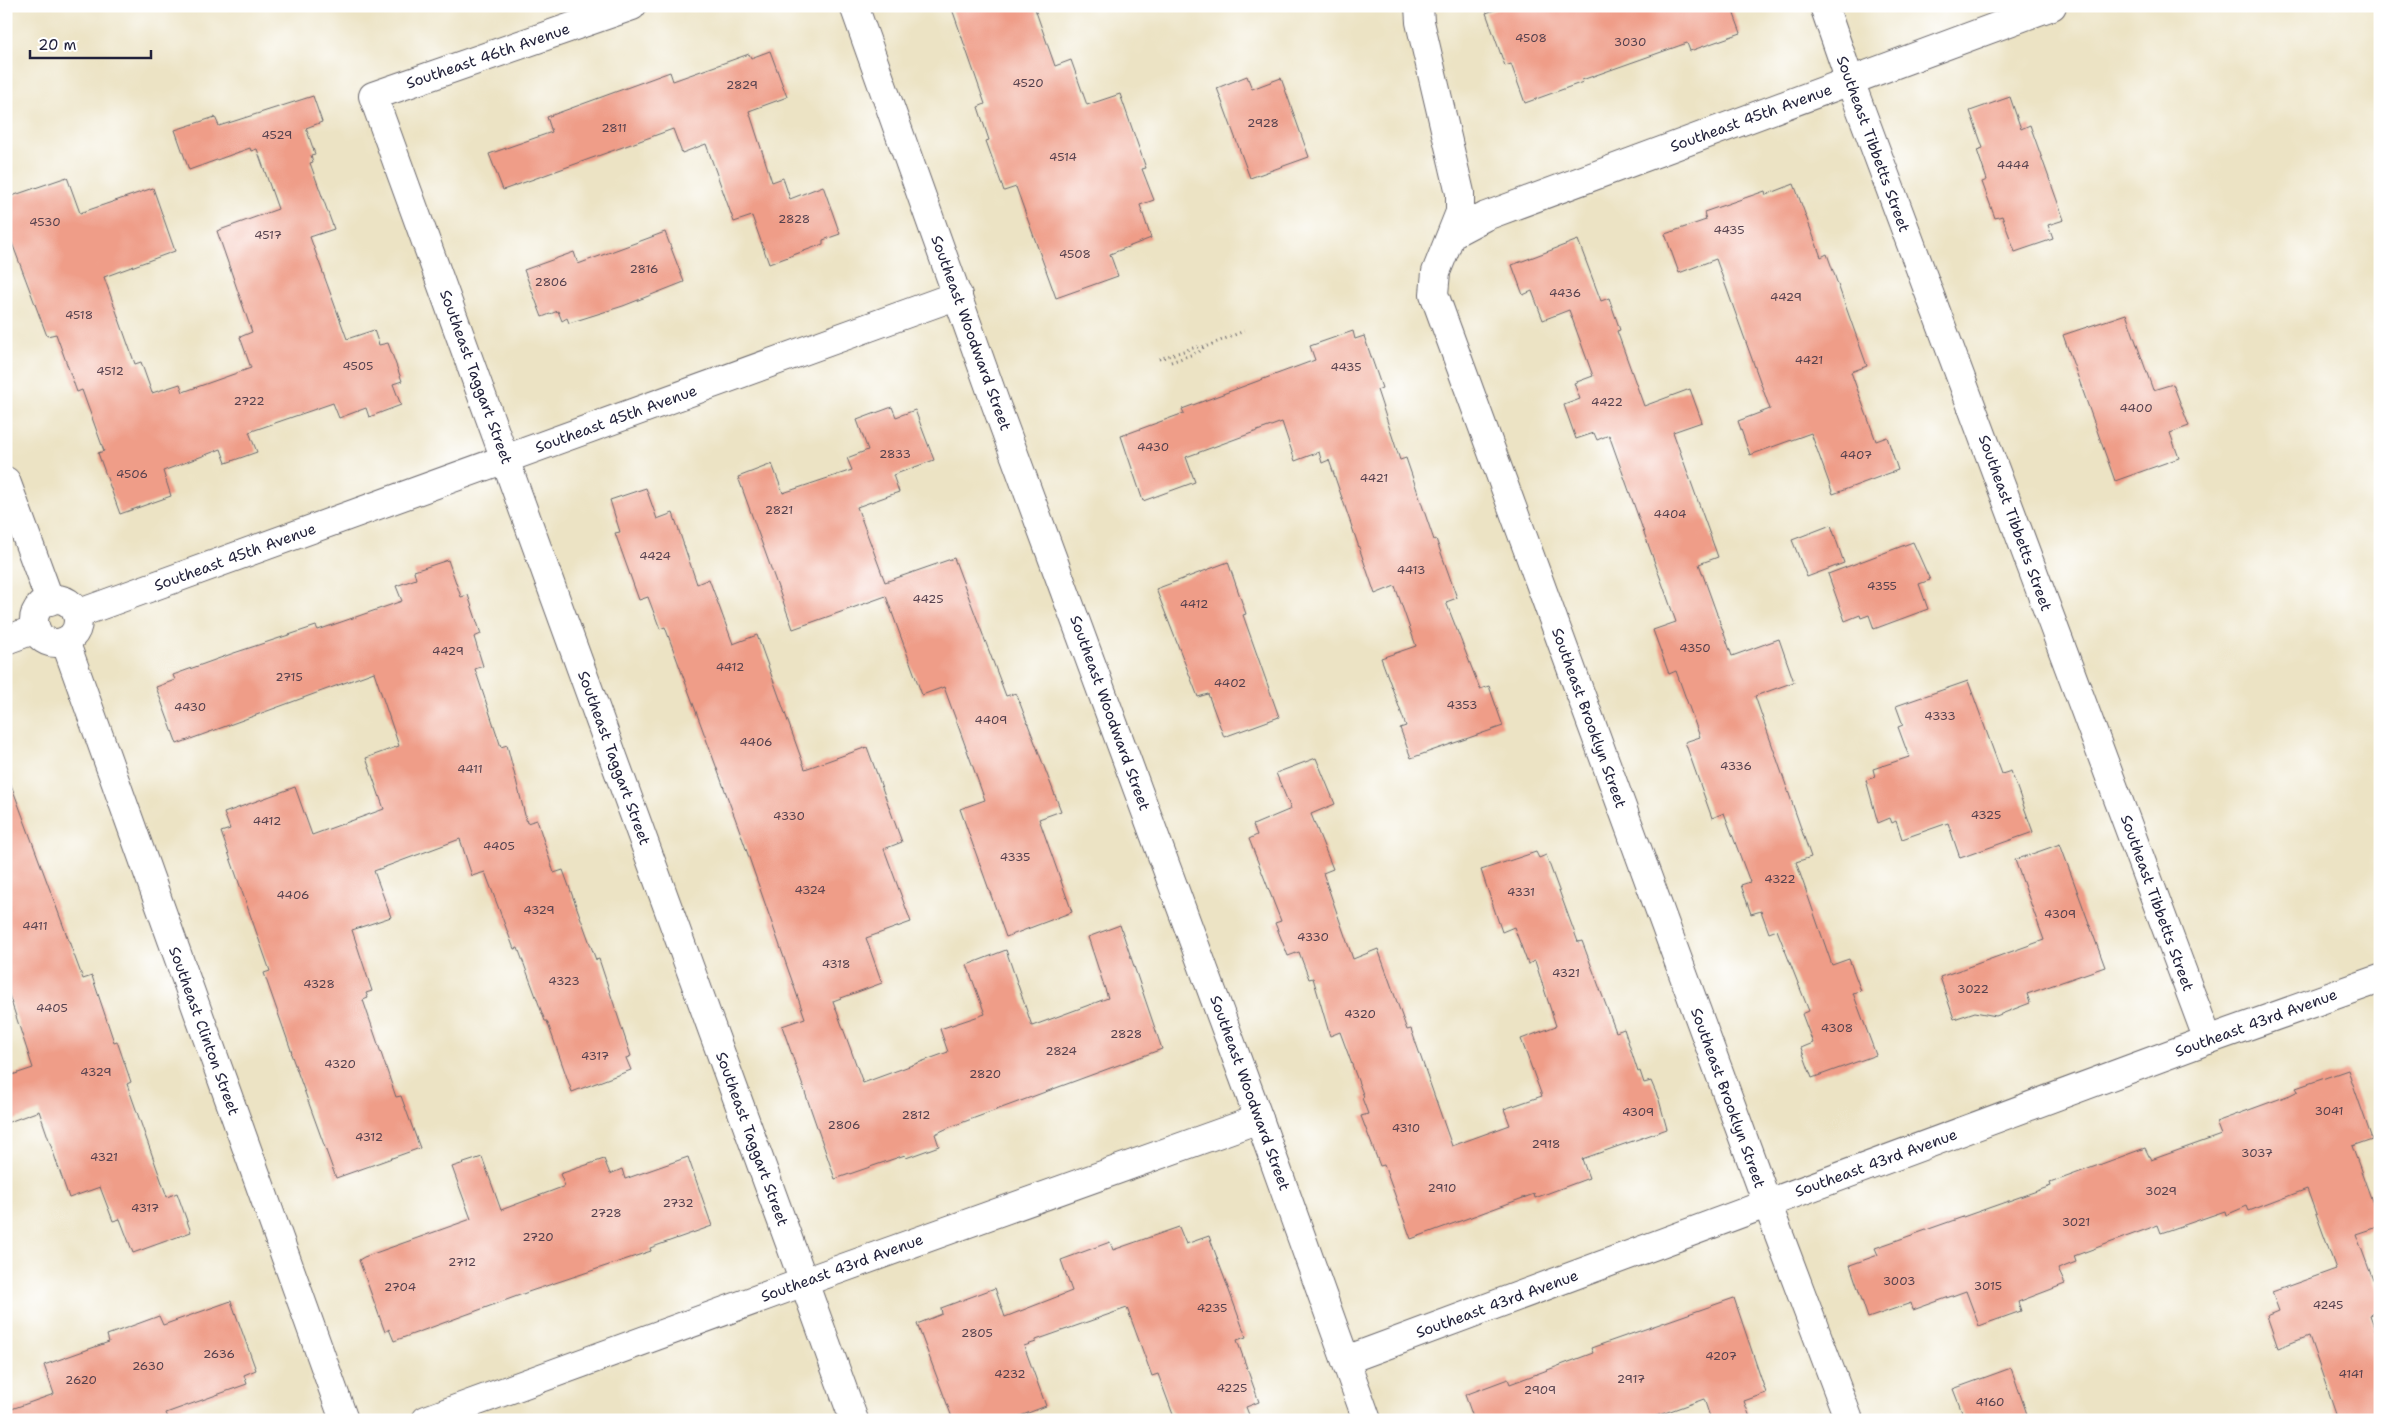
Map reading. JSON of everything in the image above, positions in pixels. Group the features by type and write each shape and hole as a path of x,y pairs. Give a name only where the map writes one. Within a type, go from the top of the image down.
{"street":[{"name":"Southeast 46th Avenue","path":"373,96 632,6"},
{"name":"Southeast Woodward Street","path":"854,6 1367,1420"},
{"name":"Southeast Brooklyn Street","path":"1419,6 1420,22 1460,193 1460,212 1436,272 1434,294 1767,1203 1849,1420"},
{"name":"Southeast Tibbetts Street","path":"1824,6 1850,81 2208,1040"},
{"name":"Southeast 45th Avenue","path":"1452,234 1486,216 2052,6"},
{"name":"Southeast Taggart Street","path":"373,96 507,459 854,1420"},
{"name":"Southeast 45th Avenue","path":"77,614 958,295"},
{"path":"6,481 50,600"},
{"path":"58,599 66,602 73,607 77,614 77,630 64,642 57,643 46,640 38,634 34,623 36,612 50,600 58,599"},
{"path":"6,640 36,629"},
{"name":"Southeast Clinton Street","path":"64,642 344,1420"},
{"name":"Southeast 43rd Avenue","path":"1346,1360 2208,1040 2380,979"},
{"name":"Southeast 43rd Avenue","path":"426,1420 1259,1119"}],"path":[{"path":"1171,362 1199,352 1205,347 1244,331"},
{"path":"1159,360 1196,347 1205,347"}],"building":[{"path":"951,6 1034,6 1055,66 1071,60 1087,105 1120,94 1146,168 1142,169 1154,200 1140,205 1151,238 1110,254 1118,276 1056,298 1016,187 1004,191 986,141 989,140 978,107 985,104"},
{"path":"1506,6 1731,6 1741,33 1690,51 1687,43 1582,80 1583,82 1525,103 1511,64 1505,66 1486,13"},
{"path":"770,51 787,97 749,111 772,182 783,178 790,199 823,186 840,234 823,240 823,244 769,264 752,216 734,222 706,144 682,153 673,129 503,190 489,154 552,132 547,117 670,72 673,81 749,54 751,58"},
{"path":"1247,76 1252,89 1281,78 1309,157 1250,178 1217,88"},
{"path":"313,96 322,122 306,128 315,154 311,155 313,162 310,163 334,229 310,237 347,339 374,330 379,345 388,343 402,381 393,384 401,405 369,417 366,408 339,418 333,403 249,432 257,452 226,463 221,449 163,471 171,496 120,514 98,453 104,451 82,390 77,392 56,334 47,336 6,227 6,198 67,177 80,213 153,188 175,251 104,277 135,364 141,362 152,393 180,384 183,392 251,368 240,337 252,332 217,231 278,209 257,149 251,151 250,148 189,170 175,130 215,117 219,126"},
{"path":"2010,97 2021,129 2030,125 2064,220 2048,225 2053,239 2015,252 2002,216 1995,218 1982,182 1987,180 1977,150 1983,148 1970,111"},
{"path":"1794,184 1821,257 1827,254 1867,366 1851,372 1876,441 1887,437 1898,470 1833,494 1811,433 1750,455 1738,421 1770,409 1716,259 1679,273 1665,234 1706,220 1704,212 1765,191 1766,195"},
{"path":"665,232 684,282 623,306 569,323 567,318 562,321 558,311 542,317 524,270 574,252 578,264"},
{"path":"1578,240 1601,301 1609,298 1620,330 1617,331 1644,406 1690,389 1702,422 1673,432 1718,557 1699,564 1732,656 1779,639 1794,682 1755,696 1811,857 1796,862 1832,965 1849,959 1861,991 1853,993 1876,1055 1812,1078 1801,1048 1813,1043 1802,1014 1809,1011 1777,930 1769,933 1761,911 1751,914 1741,885 1750,882 1724,813 1712,818 1685,742 1700,737 1676,671 1669,674 1653,630 1676,622 1609,435 1597,440 1594,433 1576,439 1564,405 1580,399 1574,383 1593,376 1569,310 1543,320 1532,291 1523,295 1512,265"},
{"path":"2126,314 2153,390 2173,384 2189,426 2170,433 2179,458 2115,481 2063,335"},
{"path":"1353,331 1355,339 1364,336 1382,388 1377,390 1400,460 1406,458 1434,540 1436,539 1457,598 1446,602 1480,689 1489,686 1503,726 1411,758 1400,728 1406,726 1381,658 1416,646 1395,586 1375,594 1329,460 1322,463 1319,452 1295,461 1282,422 1186,457 1195,482 1143,501 1121,436 1184,413 1182,409 1315,360 1310,346"},
{"path":"892,407 896,417 915,410 934,460 893,475 899,492 857,507 885,582 954,558 1006,696 1016,693 1061,811 1039,819 1072,912 1006,937 960,809 985,800 944,687 922,695 886,596 793,629 738,477 772,464 783,493 852,470 847,458 868,450 857,420"},
{"path":"646,488 657,519 673,513 697,584 709,579 733,644 757,635 805,769 867,747 902,842 884,849 911,922 866,938 882,983 833,1001 863,1083 948,1052 940,1029 985,1014 967,965 1006,950 1032,1026 1108,998 1088,937 1120,925 1162,1049 950,1127 935,1134 939,1146 906,1158 905,1155 835,1179 782,1026 805,1018 738,826 665,627 660,629 648,597 639,600 615,533 620,532 610,500"},
{"path":"1831,525 1844,563 1807,577 1792,540"},
{"path":"1913,542 1930,580 1919,584 1928,609 1874,629 1869,615 1861,618 1860,615 1845,621 1828,574"},
{"path":"448,560 461,597 468,595 481,634 474,637 483,666 475,669 501,747 507,745 527,823 537,820 554,873 563,870 596,960 599,959 631,1056 626,1058 631,1070 572,1092 547,1021 545,1021 518,948 514,949 485,872 472,876 460,839 374,871 391,917 352,930 372,991 366,993 368,998 363,1000 396,1097 401,1096 420,1148 336,1178 264,973 270,971 221,832 230,829 224,813 295,787 312,835 384,809 366,758 399,746 374,672 177,744 156,687 175,680 173,675 234,653 316,626 318,630 402,601 396,586 416,579 414,571"},
{"path":"1228,562 1246,614 1243,615 1279,717 1224,737 1208,694 1198,697 1156,589"},
{"path":"1968,681 2002,774 2011,771 2033,832 1960,858 1948,823 1902,839 1896,821 1892,823 1890,818 1878,823 1866,780 1875,777 1873,769 1909,757 1898,727 1903,725 1896,706"},
{"path":"1316,758 1335,804 1311,814 1333,869 1323,873 1353,959 1378,949 1407,1030 1411,1029 1452,1146 1510,1125 1504,1109 1542,1096 1521,1039 1556,1026 1535,961 1528,964 1514,927 1502,932 1481,870 1536,852 1539,858 1546,855 1578,942 1582,941 1616,1032 1624,1029 1638,1072 1640,1071 1644,1083 1651,1081 1659,1100 1667,1129 1582,1159 1589,1178 1535,1198 1534,1194 1411,1239 1384,1165 1380,1166 1361,1116 1368,1114 1362,1098 1364,1097 1340,1032 1330,1036 1313,978 1309,979 1299,952 1288,956 1275,923 1281,921 1249,839 1257,835 1253,825 1291,809 1276,773"},
{"path":"10,782 83,979 92,976 114,1042 117,1041 131,1082 127,1084 167,1197 177,1193 191,1232 133,1253 120,1219 113,1221 100,1187 69,1198 39,1111 6,1123 6,1077 33,1068 6,986 6,783"},
{"path":"2060,844 2105,967 2027,994 2030,1003 1996,1016 1975,1012 1954,1019 1940,977 2044,940 2015,860"},
{"path":"2348,1070 2372,1139 2352,1146 2380,1223 2380,1226 2356,1234 2380,1299 2380,1311 2370,1315 2380,1343 2380,1420 2338,1420 2309,1336 2278,1348 2267,1316 2279,1311 2272,1292 2336,1269 2307,1189 2249,1211 2247,1206 2226,1215 2225,1211 2161,1233 2158,1225 2074,1256 2076,1262 2058,1269 2065,1284 2018,1302 2021,1311 1979,1326 1966,1291 1913,1310 1911,1303 1868,1318 1850,1265 1878,1255 1875,1248 2051,1186 2050,1183 2145,1148 2151,1160 2221,1135 2216,1122 2290,1095 2298,1091 2296,1088"},
{"path":"482,1157 501,1210 565,1186 560,1174 604,1159 610,1174 622,1169 625,1179 688,1157 712,1226 650,1248 651,1251 531,1291 394,1341 389,1329 385,1332 359,1260 471,1219 452,1167"},
{"path":"1179,1227 1186,1244 1209,1236 1246,1337 1237,1340 1259,1402 1246,1407 1251,1420 1175,1420 1158,1374 1152,1376 1127,1308 1024,1346 1046,1406 1010,1420 953,1420 917,1324 942,1314 941,1308 995,1288 1005,1317 1072,1291 1061,1260 1110,1242 1113,1250"},
{"path":"1734,1298 1766,1393 1744,1401 1751,1420 1711,1420 1704,1399 1645,1420 1474,1420 1465,1395 1508,1379 1510,1384 1593,1353 1591,1348"},
{"path":"231,1301 256,1370 244,1375 247,1384 166,1413 169,1420 6,1420 6,1411 54,1394 44,1365 109,1342 107,1335 159,1316 163,1325"},
{"path":"2011,1368 2029,1420 1965,1420 1953,1389"}]}
